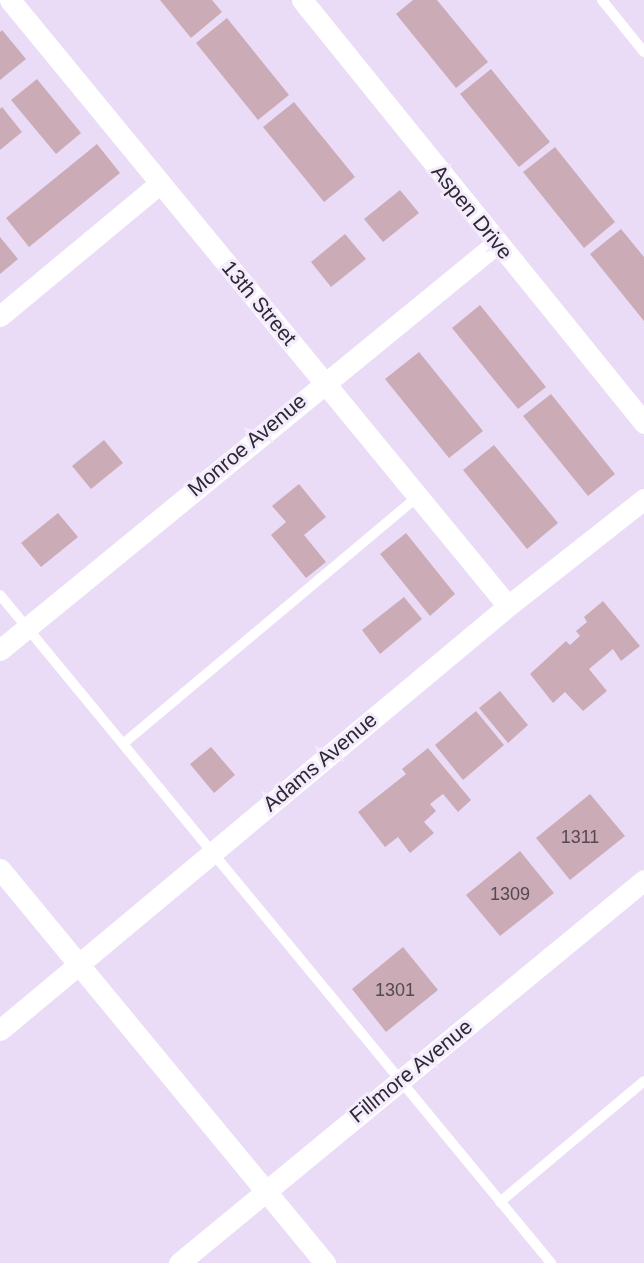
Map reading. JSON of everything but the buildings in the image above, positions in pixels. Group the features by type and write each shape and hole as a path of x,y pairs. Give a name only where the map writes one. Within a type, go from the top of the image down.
{"street":[{"name":"13th Street","path":"10,0 508,606"},
{"name":"Aspen Drive","path":"302,0 644,423"},
{"path":"0,316 160,183"},
{"name":"Monroe Avenue","path":"0,650 497,243"},
{"name":"Adams Avenue","path":"0,1030 508,606 644,499"},
{"path":"0,869 325,1263"},
{"name":"Fillmore Avenue","path":"179,1263 644,880"}],"lane":[{"path":"607,1 644,52"},
{"path":"124,743 418,496"},
{"path":"0,595 215,850 398,1082 551,1263"},
{"path":"500,1202 644,1081"}]}
